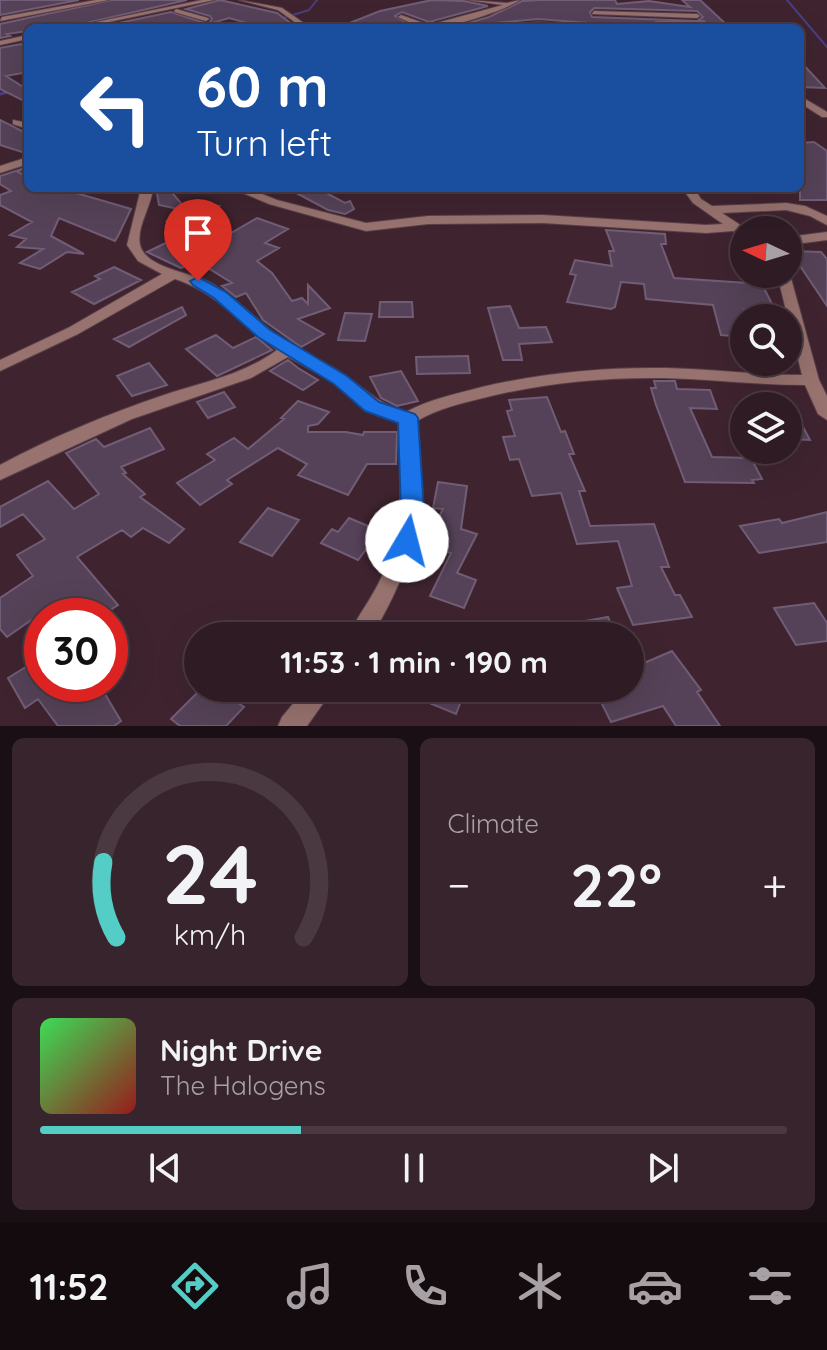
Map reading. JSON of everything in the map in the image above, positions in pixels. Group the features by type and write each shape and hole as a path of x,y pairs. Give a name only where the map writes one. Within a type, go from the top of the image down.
{"street":[{"path":"1,18 106,0"},
{"path":"91,24 211,0"},
{"path":"242,0 273,6 302,24"},
{"path":"470,0 515,2"},
{"path":"438,24 515,2"},
{"path":"589,3 594,13"},
{"path":"170,9 206,19"},
{"path":"480,13 496,24"},
{"path":"594,13 697,16"},
{"path":"587,24 594,13"},
{"path":"401,17 419,24"},
{"path":"1,18 15,24"},
{"path":"0,43 24,38"},
{"path":"804,102 825,115"},
{"path":"16,122 24,125"},
{"path":"0,170 24,161"},
{"path":"147,192 148,200 133,235 137,253 148,262 198,281 220,295 287,350 341,380 372,407 391,416 408,418 427,407 516,384 617,373 811,380"},
{"path":"247,192 366,227 428,220 531,219 730,230"},
{"path":"692,192 709,210 730,224"},
{"path":"709,210 803,208 827,221"},
{"path":"802,239 827,236"},
{"path":"0,366 101,316 173,274"},
{"path":"788,288 811,380 827,414"},
{"path":"0,473 36,453 126,414 179,395 231,382 268,366 287,350"},
{"path":"369,622 388,591 407,541 413,510 408,418"},
{"path":"291,726 311,702"}],"building":[{"path":"0,0 79,0 0,15"},
{"path":"112,0 187,0 82,24 24,24 24,32 0,38 0,24"},
{"path":"220,0 277,13 292,24 251,24 229,18 208,24 212,19 210,16 186,9"},
{"path":"432,0 464,1 488,6 429,22 402,12 395,16 409,24 347,24 380,11"},
{"path":"615,0 617,4 649,1 690,7 682,0 700,0 726,24 706,24 704,21 590,24 538,19 465,24 489,17 522,1","holes":["594,8 697,11 703,17 697,21 592,17 590,12"]},
{"path":"171,12 208,24 114,24"},
{"path":"24,46 24,73 6,76 24,87 24,101 0,89 0,48"},
{"path":"804,65 825,88 804,87"},
{"path":"0,120 24,132 24,153 0,145"},
{"path":"814,142 827,151 827,200 800,200 800,192 804,192 804,143"},
{"path":"22,169 18,172 24,175 24,192 73,192 131,209 115,241 59,218 51,236 84,254 67,252 40,269 20,263 43,249 17,247 26,239 10,235 32,222 0,205 0,195 11,191 0,184 0,176"},
{"path":"157,192 171,192 185,208 195,201 219,206 192,226 167,221 183,210 159,205"},
{"path":"294,192 324,192 345,203 350,201 354,209 345,214 328,210"},
{"path":"257,218 288,229 265,243 279,248 257,261 272,273 292,301 302,298 308,304 308,285 330,308 298,319 324,334 301,347 263,320 246,293 236,297 222,286 232,283 195,260 181,268 147,252 190,231 217,241"},
{"path":"606,230 665,234 666,244 661,244 674,278 730,282 730,288 764,288 772,304 730,304 730,336 721,335 713,305 646,299 644,284 621,282 615,307 611,309 567,302 576,275 570,274 575,260 612,266 609,251 614,251"},
{"path":"802,251 821,252 827,259 827,306 802,269"},
{"path":"114,267 141,280 94,304 72,292 100,279 95,276"},
{"path":"380,302 412,302 413,317 379,317"},
{"path":"510,306 519,328 546,327 552,342 519,344 522,360 503,360 488,308"},
{"path":"182,307 186,315 129,347 114,339"},
{"path":"345,313 372,314 365,341 338,340"},
{"path":"216,335 233,348 256,337 272,350 217,376 186,349"},
{"path":"468,356 470,373 417,374 416,357"},
{"path":"288,360 318,380 303,390 270,371"},
{"path":"149,363 167,385 132,396 117,376"},
{"path":"401,371 418,401 397,406 381,398 370,377"},
{"path":"654,381 675,381 677,389 710,390 717,409 690,408 712,457 730,457 730,464 754,464 762,479 752,480 754,483 685,482 656,405 651,388 656,388"},
{"path":"224,392 235,407 208,418 197,402"},
{"path":"547,397 574,454 569,454 585,491 579,491 590,526 654,524 669,567 661,567 675,595 680,595 692,617 644,624 632,622 617,588 632,586 618,541 577,544 561,493 532,496 519,459 510,460 503,437 515,436 507,411 512,410 509,400"},
{"path":"298,401 329,412 318,424 308,426 308,432 363,435 364,432 397,432 396,464 367,464 348,495 298,475 307,464 278,448 227,480 232,484 200,505 177,483 215,460 207,454 234,438 248,449 284,419 281,418"},
{"path":"802,425 810,440 802,440"},
{"path":"150,428 164,449 121,467 126,473 123,474 145,494 140,497 184,529 169,543 143,528 131,537 122,530 77,557 112,598 24,598 24,625 7,637 0,629 0,598 33,576 17,555 45,539 23,514 0,527 0,507 48,481 74,509 99,494 66,453 96,439 104,447"},
{"path":"438,482 467,486 461,529 477,534 457,573 476,580 464,608 430,596 451,553 424,544 443,509 433,508"},
{"path":"268,508 299,520 272,556 240,542"},
{"path":"827,512 827,542 759,553 740,526 779,519 782,523"},
{"path":"349,518 380,531 358,560 321,543 332,529 338,532"},
{"path":"814,603 827,623 827,641 796,645 774,608"},
{"path":"608,617 610,622 580,622"},
{"path":"672,651 701,690 697,692 720,726 676,726 663,706 611,722 601,702 644,702 644,663"},
{"path":"24,668 24,702 34,702 25,708 8,678"},
{"path":"40,702 110,702 121,721 114,726 58,726"},
{"path":"188,702 237,702 244,707 226,726 180,726 171,719"},
{"path":"427,702 461,702 456,714"}],"waterway":[{"path":"280,19 309,10 317,0"},
{"path":"787,0 827,47"},
{"path":"0,94 12,91"}],"route":[{"path":"198,281 220,295 287,350 341,380 372,407 391,416 408,418 413,463 413,510 407,541"}]}
